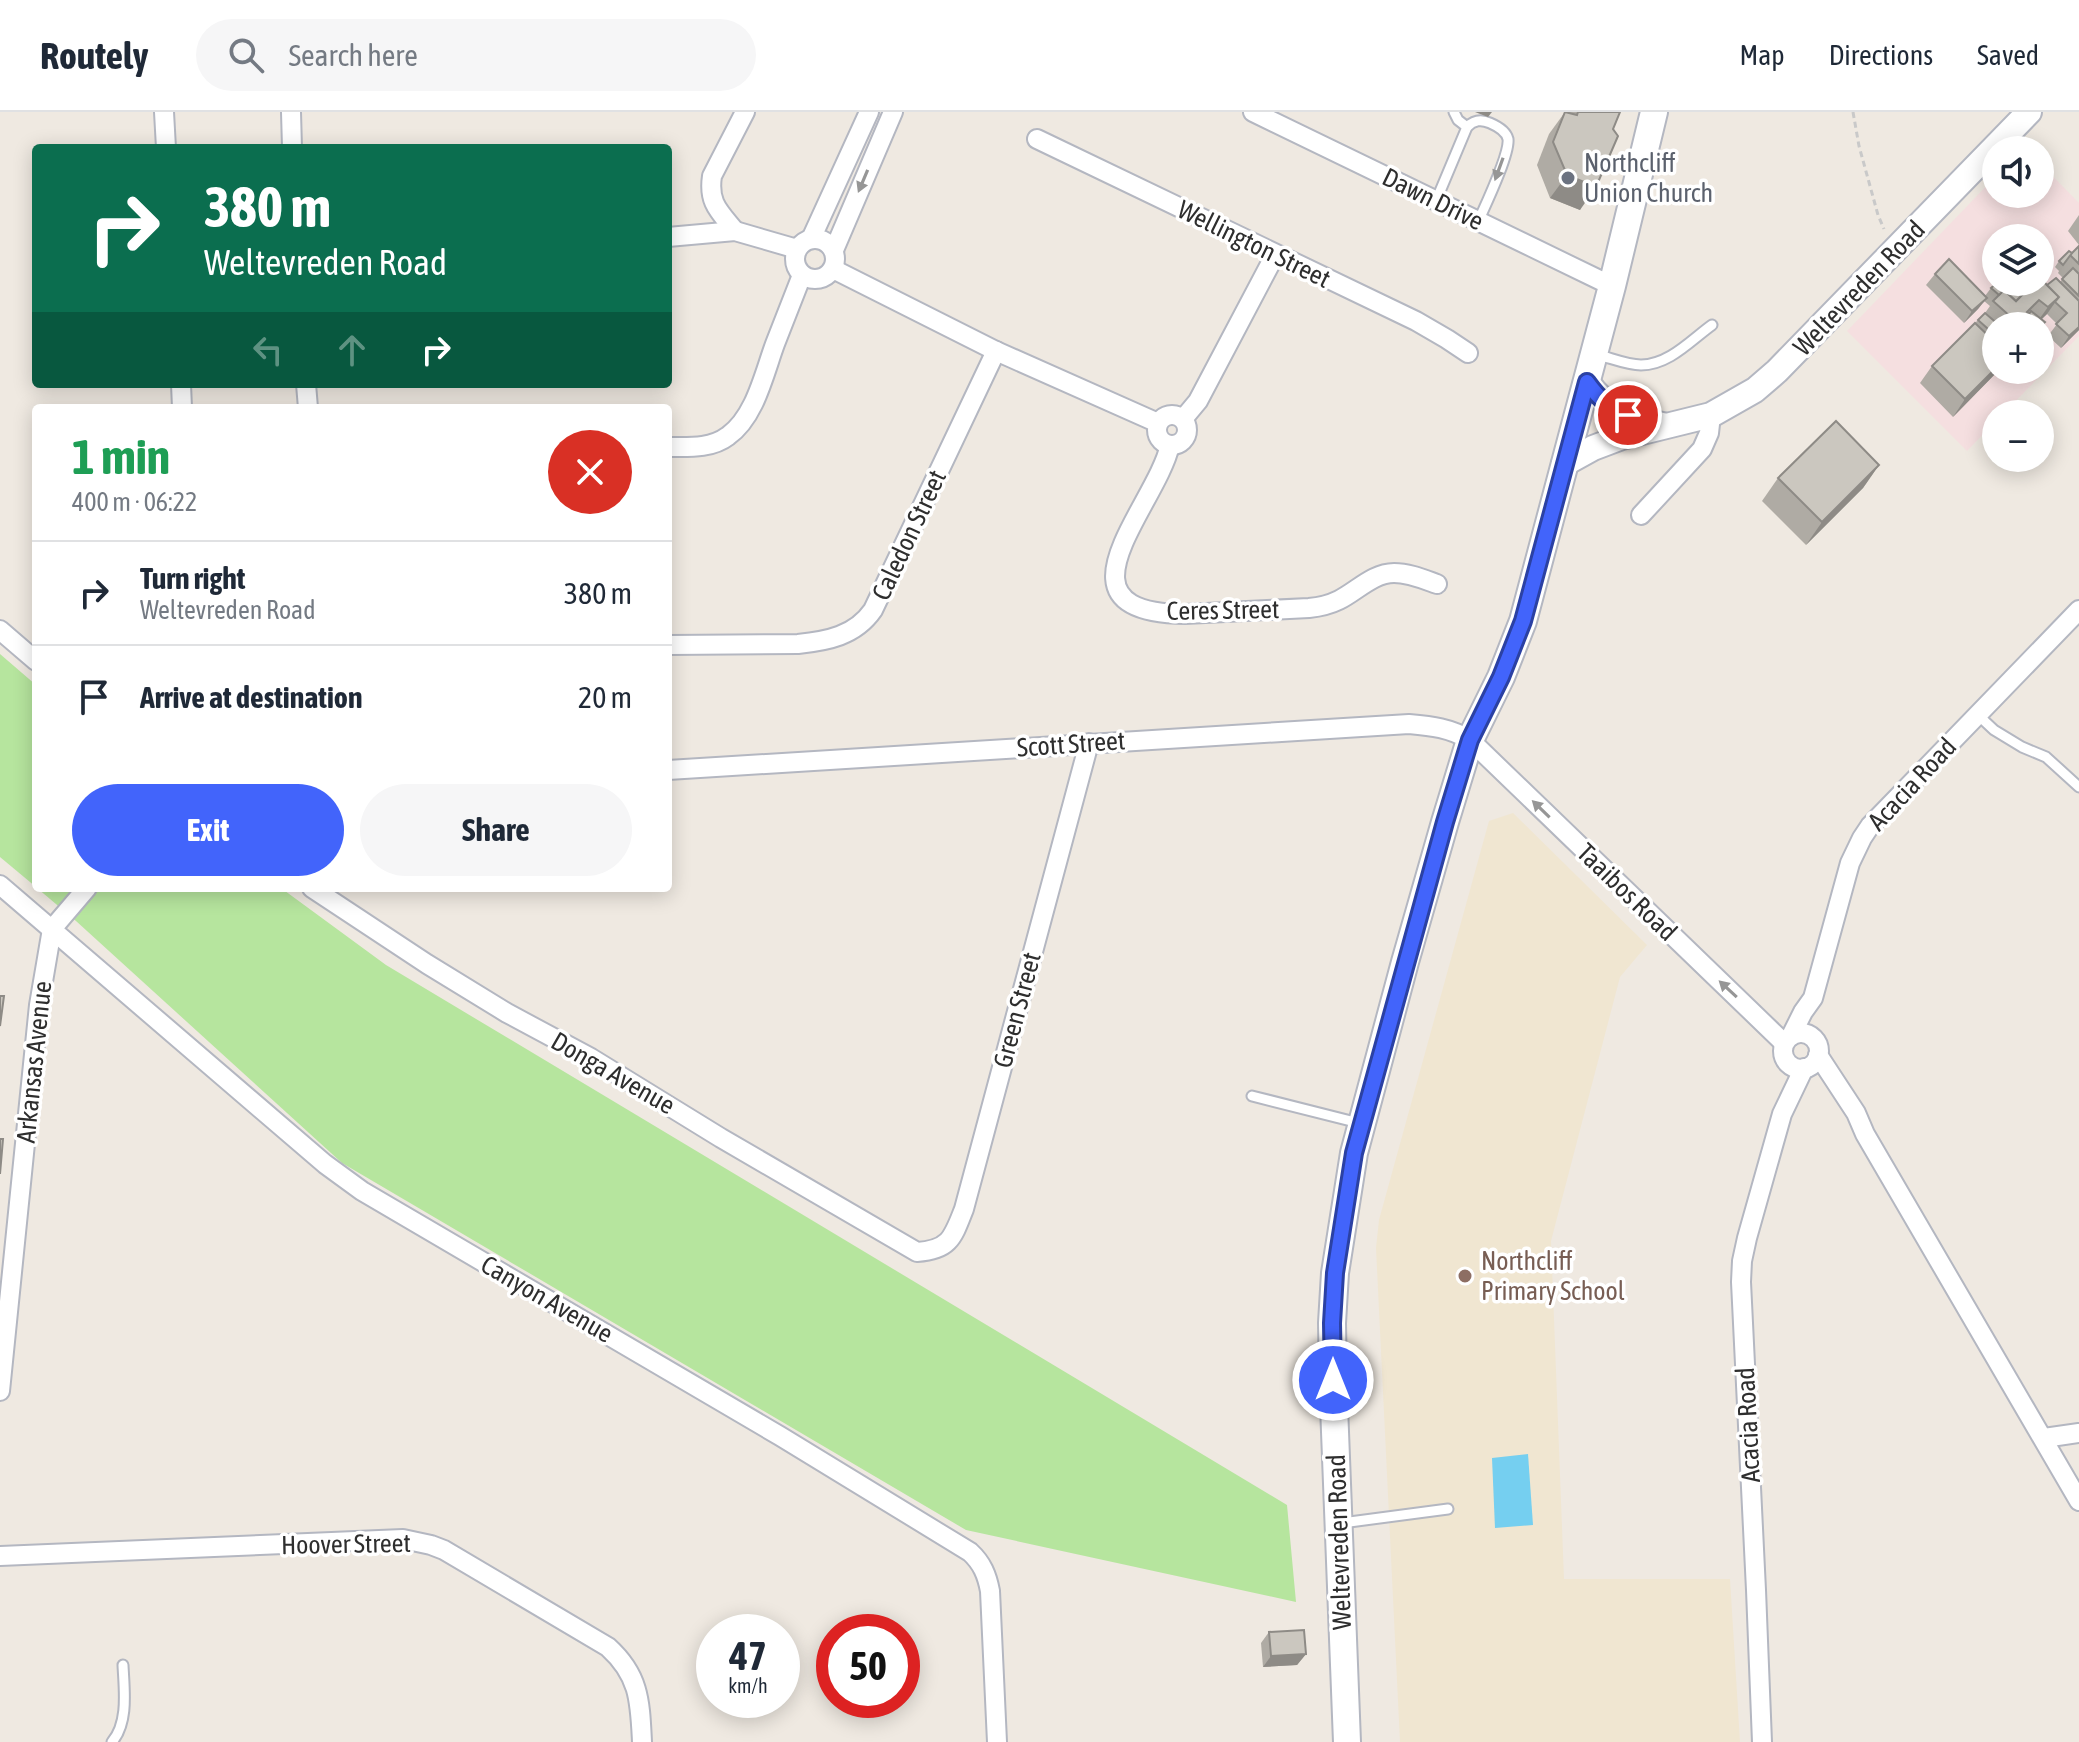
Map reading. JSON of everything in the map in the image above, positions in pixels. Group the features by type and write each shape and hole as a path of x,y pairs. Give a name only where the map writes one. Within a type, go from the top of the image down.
{"main road":[{"name":"Weltevreden Road","path":"1347,1742 1333,1380 1334,1298 1342,1222 1354,1153 1470,740 1501,677 1523,621 1612,286 1654,112"}],"street":[{"path":"164,112 166,144"},
{"path":"291,112 292,144"},
{"path":"735,231 715,205 711,185 712,176 745,112"},
{"path":"869,112 804,244 794,258 802,275 810,279 827,275 893,112"},
{"name":"Dawn Drive","path":"1253,112 1612,286"},
{"name":"Weltevreden Road","path":"1564,464 1622,437 1711,415 1755,390 2029,112"},
{"name":"Wellington Street","path":"1037,139 1416,321 1468,353"},
{"path":"672,237 735,231 804,244 819,239 828,243 833,259 996,351 1158,423"},
{"path":"1183,419 1198,401 1275,255"},
{"path":"672,447 714,444 739,426 753,403 802,275"},
{"name":"Caledon Street","path":"672,645 819,642 846,634 866,620 996,351"},
{"path":"1587,382 1600,400 1611,408 1663,426"},
{"path":"1172,415 1183,419 1186,436 1170,445 1159,437 1158,423 1172,415"},
{"path":"1641,515 1702,449 1709,433 1711,415"},
{"name":"Ceres Street","path":"1170,445 1162,469 1123,542 1116,564 1117,587 1127,601 1138,608 1166,614 1309,608 1339,600 1384,574 1412,575 1437,584"},
{"name":"Acacia Road","path":"1762,1742 1741,1282 1747,1238 1782,1114 1787,1046 1813,998 1847,873 1870,826 2079,610"},
{"path":"0,630 32,658"},
{"name":"Scott Street","path":"672,770 1409,724 1438,726 1470,740"},
{"name":"Taaibos Road","path":"1470,740 1787,1046"},
{"name":"Green Street","path":"917,1252 935,1251 946,1245 954,1235 964,1209 1089,743"},
{"name":"Canyon Avenue","path":"0,885 325,1164 362,1191 767,1428 970,1552 982,1566 990,1591 997,1742"},
{"path":"52,929 84,892"},
{"name":"Donga Avenue","path":"318,892 507,1013 591,1058 917,1252"},
{"name":"Arkansas Avenue","path":"0,1391 39,1005 52,929"},
{"name":"Acacia Road","path":"1782,1114 1812,1058 1813,998"},
{"path":"1812,1058 1797,1068 1787,1046 1798,1033 1805,1033 1812,1058 1856,1113 1865,1134 2079,1501"},
{"path":"2044,1438 2079,1433"},
{"name":"Hoover Street","path":"0,1556 403,1539 431,1545 608,1647 631,1675 637,1689 642,1742"}],"lane":[{"path":"1454,112 1467,127"},
{"path":"1436,201 1467,127 1478,120 1489,122 1502,130 1508,142 1478,222"},
{"path":"1594,355 1640,365 1657,362 1676,353 1712,325"},
{"path":"1978,715 1994,730 2046,757 2079,787"},
{"path":"1252,1096 1362,1124"},
{"path":"1339,1523 1448,1509"},
{"path":"112,1742 117,1736 125,1703 123,1665"}],"path":[{"path":"1853,112 1878,215 1894,251"}],"shaded area":[{"path":"2054,177 2079,203 2079,336 2054,362 2054,312 1982,312 1982,384 2032,384 2017,400 1982,400 1982,435 1967,451 1847,331 1982,191 1982,208 2054,208"},
{"name":"Northcliff Primary School","path":"1513,813 1647,945 1620,977 1551,1241 1564,1579 1730,1579 1740,1742 1400,1742 1376,1248 1379,1220 1489,821"}],"green space":[{"path":"0,654 32,682 32,884 0,857"},
{"path":"42,892 286,892 386,965 1287,1505 1296,1602 966,1530 342,1163"}],"water":[{"path":"1528,1454 1533,1525 1495,1528 1492,1458"}],"building":[{"path":"1565,112 1577,115 1578,112 1620,112 1613,129 1618,136 1596,187 1567,175 1553,142"},
{"path":"2079,246 2079,264 2070,255"},
{"path":"2069,251 2072,253 2063,265 2059,261"},
{"path":"1949,259 1987,298 1972,311 1935,274"},
{"path":"2073,268 2079,274 2079,296 2062,279"},
{"path":"2056,278 2079,301 2079,327 2069,336 2056,324 2067,313 2055,302 2059,297 2054,292"},
{"path":"2054,292 2059,297 2048,307 2039,300 2027,312 2005,312 1993,301 1998,296 2011,296 2016,301 2021,296 2054,296"},
{"path":"1975,323 1982,330 1982,382 1965,399 1932,366"},
{"path":"1836,421 1879,465 1822,522 1778,478"},
{"path":"0,996 4,996 0,1026"},
{"path":"0,1139 3,1139 0,1174"},
{"path":"1304,1630 1306,1654 1271,1656 1269,1632"}],"place":[{"name":"Northcliff Union Church","path":"1568,178"},
{"name":"Northcliff Primary School","path":"1465,1276"}],"route":[{"path":"1333,1380 1335,1273 1354,1153 1405,962 1470,740 1501,677 1523,621 1587,382 1600,400 1628,415"}]}
